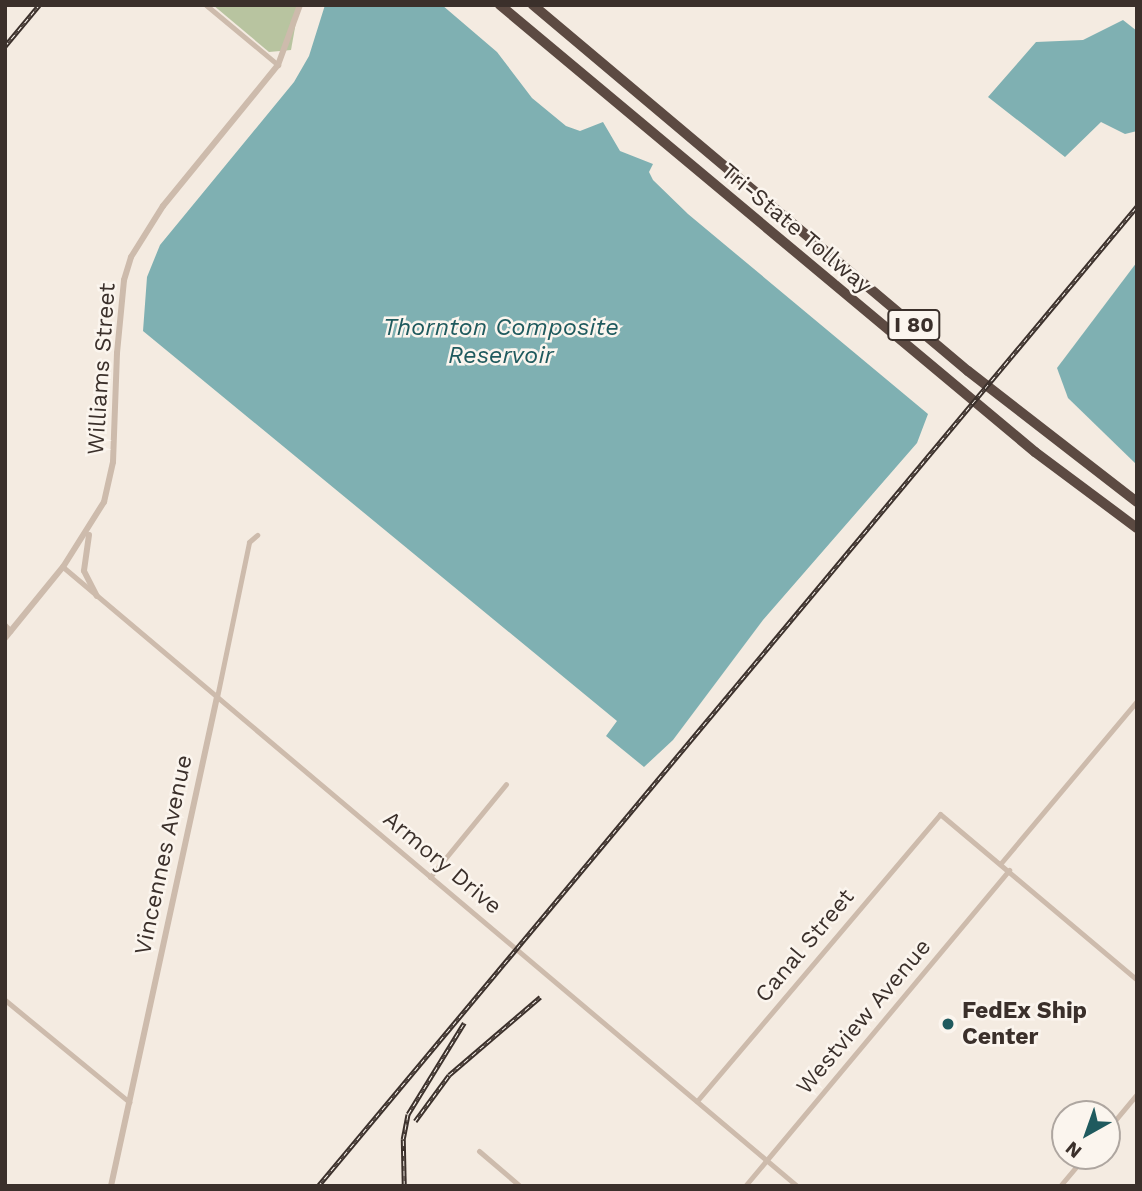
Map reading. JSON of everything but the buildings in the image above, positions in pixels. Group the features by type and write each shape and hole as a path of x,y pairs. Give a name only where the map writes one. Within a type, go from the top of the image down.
{"highway":[{"name":"Tri-State Tollway","path":"500,5 1035,452 1137,528"},
{"name":"Tri-State Tollway","path":"533,5 1094,472 1137,502"},
{"path":"1094,472 1137,495"}],"street":[{"path":"206,5 278,65"},
{"name":"Williams Street","path":"5,638 8,628 63,568 92,527 113,462 117,353 124,280 131,257 163,206 278,65 300,5"},
{"path":"92,527 84,571 97,596"},
{"name":"Vincennes Avenue","path":"111,1186 249,542 257,535"},
{"name":"Armory Drive","path":"63,568 797,1186"},
{"path":"1137,702 1001,863 1137,980"},
{"path":"430,877 506,784"},
{"name":"Canal Street","path":"696,1101 940,814 1001,863"},
{"name":"Westview Avenue","path":"745,1186 1009,870"},
{"path":"5,1000 129,1102"},
{"path":"1121,1113 1137,1094"},
{"path":"479,1152 520,1186"},
{"path":"1060,1186 1073,1170"}],"green space":[{"path":"213,5 299,5 291,50 269,52"}],"water":[{"name":"Thornton Composite Reservoir","path":"325,5 442,5 497,52 532,98 566,126 580,131 603,122 620,151 653,164 649,172 653,180 688,214 928,414 917,443 763,620 673,740 644,767 606,736 617,721 143,331 147,277 160,245 294,82 309,56"},
{"path":"1123,20 1137,31 1137,131 1125,134 1101,122 1065,157 988,97 1036,42 1083,40"},
{"path":"1137,262 1137,465 1068,398 1057,368"}],"railway":[{"path":"5,46 39,5"},
{"path":"318,1186 1137,206"},
{"path":"415,1121 449,1075 540,997"},
{"path":"404,1186 403,1139 408,1114 464,1023"}],"place":[{"name":"FedEx Ship Center","path":"948,1024"}]}
